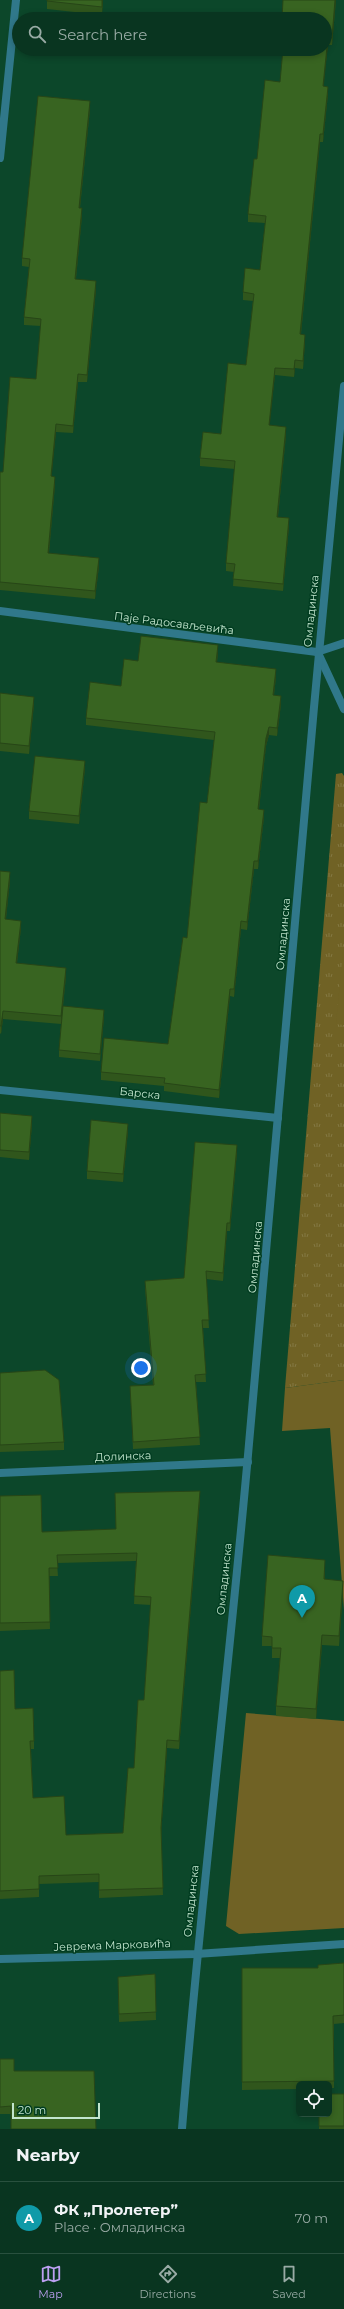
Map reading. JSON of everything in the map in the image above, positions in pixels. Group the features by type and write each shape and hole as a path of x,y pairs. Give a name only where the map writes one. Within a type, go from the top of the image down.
{"street":[{"path":"15,12 16,0"},
{"path":"0,158 12,40"},
{"name":"Омладинска","path":"182,2129 196,1954 248,1462 318,652 344,386"},
{"name":"Паје Радосављевића","path":"0,611 318,652 344,643"},
{"path":"318,652 344,709"},
{"name":"Барска","path":"0,1090 278,1118"},
{"name":"Долинска","path":"0,1473 248,1462"},
{"name":"Јеврема Марковића","path":"0,1959 196,1954 344,1944"}],"green space":[{"path":"342,773 344,776 344,1380 285,1388 336,774"},
{"path":"344,952 344,1025 336,1024"},
{"path":"344,1380 344,1610 330,1428 282,1431 285,1388"},
{"path":"246,1713 344,1721 344,1928 239,1934 226,1926"}],"building":[{"path":"102,0 102,7 47,1"},
{"path":"283,0 335,0 332,38 332,12 282,12"},
{"path":"282,56 326,56 323,86 328,87 323,134 320,134 300,334 305,335 303,361 295,360 294,369 275,368 269,425 286,427 277,517 289,518 283,584 233,579 235,564 226,563 235,461 200,458 203,432 221,434 228,363 246,365 254,294 243,292 245,268 260,270 266,216 248,214 254,159 257,159 265,80 280,82"},
{"path":"38,96 90,101 79,208 82,208 75,279 96,281 87,375 78,374 73,426 56,424 51,476 55,477 48,553 99,558 95,591 0,582 0,472 3,472 10,377 36,379 41,319 24,317 30,259 22,258"},
{"path":"141,636 218,645 216,662 276,669 273,695 281,696 277,728 269,727 266,738 258,809 264,810 258,861 254,861 247,922 241,921 234,989 230,989 219,1090 164,1083 165,1078 101,1072 104,1038 168,1044 183,937 187,938 200,802 207,803 215,732 86,718 90,682 121,686 124,659 138,661"},
{"path":"0,693 34,697 29,746 0,743"},
{"path":"35,756 85,761 79,816 29,811"},
{"path":"0,871 10,872 5,919 21,921 16,963 66,968 61,1016 3,1011 0,1026"},
{"path":"63,1006 104,1010 100,1054 59,1050"},
{"path":"0,1113 32,1116 29,1152 0,1150"},
{"path":"91,1120 128,1124 123,1174 87,1171"},
{"path":"195,1142 237,1145 230,1223 227,1223 223,1273 206,1271 209,1320 202,1320 206,1374 195,1375 200,1437 133,1442 130,1386 154,1385 145,1281 184,1278"},
{"path":"45,1370 59,1380 64,1442 0,1445 0,1373"},
{"path":"200,1491 179,1741 167,1740 161,1828 163,1888 99,1890 99,1874 39,1876 39,1889 0,1891 0,1671 14,1670 15,1709 33,1708 34,1741 30,1741 33,1798 64,1796 66,1835 123,1833 128,1768 134,1768 138,1700 144,1700 151,1597 134,1596 137,1553 57,1555 58,1568 49,1568 50,1622 0,1623 0,1496 41,1495 42,1532 116,1529 115,1493"},
{"path":"268,1555 325,1560 324,1579 343,1581 339,1636 322,1635 316,1709 276,1706 281,1648 272,1648 272,1637 262,1636"},
{"path":"344,1963 344,2015 333,2016 334,2081 242,2082 242,1968 318,1968 318,1965"},
{"path":"155,1974 156,2012 119,2014 118,1977"},
{"path":"0,2059 14,2059 14,2071 94,2071 96,2129 11,2129 11,2106 0,2107"},
{"path":"332,2094 344,2094 344,2126 319,2126 319,2117 332,2117"}],"place":[{"name":"ФК „Пролетер”","path":"302,1618"}]}
